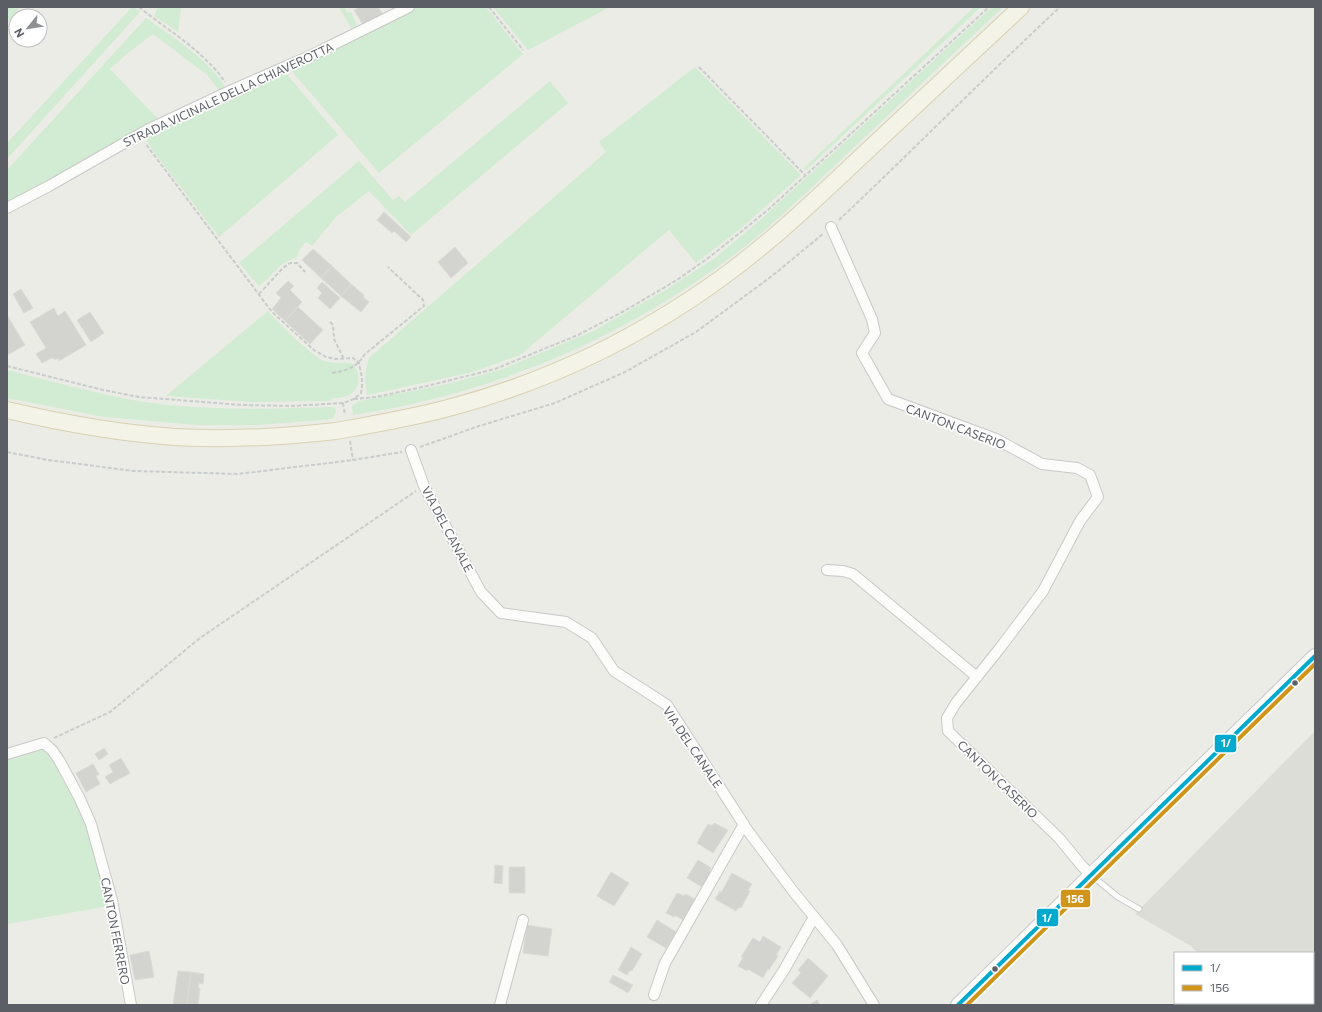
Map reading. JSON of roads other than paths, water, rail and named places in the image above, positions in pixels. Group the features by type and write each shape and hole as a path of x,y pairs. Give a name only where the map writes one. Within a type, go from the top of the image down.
{"main road":[{"path":"7,410 79,425 125,432 232,438 278,437 336,431 419,416 534,380 604,349 642,329 694,298 736,268 787,226 1021,7"}],"street":[{"name":"STRADA VICINALE DELLA CHIAVEROTTA","path":"7,208 139,135 232,90 310,56 409,7"},
{"name":"CANTON CASERIO","path":"831,227 872,319 875,333 862,353 888,399 996,439 1042,464 1077,468 1090,475 1095,487 1098,497 1080,520 1042,591 956,703 947,718 948,731 1059,838 1091,875"},
{"name":"VIA DEL CANALE","path":"411,450 424,486 481,592 501,613 566,622 592,638 614,671 667,705 744,824 793,892 837,945 874,1005"},
{"path":"827,570 843,571 853,574 977,677"},
{"path":"958,1005 1315,656"},
{"name":"CANTON FERRERO","path":"7,754 44,743 52,750 59,760 79,796 91,824 112,900 131,1005"},
{"path":"654,995 665,963 744,824"},
{"path":"761,1005 784,970 814,917"},
{"path":"500,1005 522,920"}],"lane":[{"path":"1091,875 1118,897 1139,909"}]}
